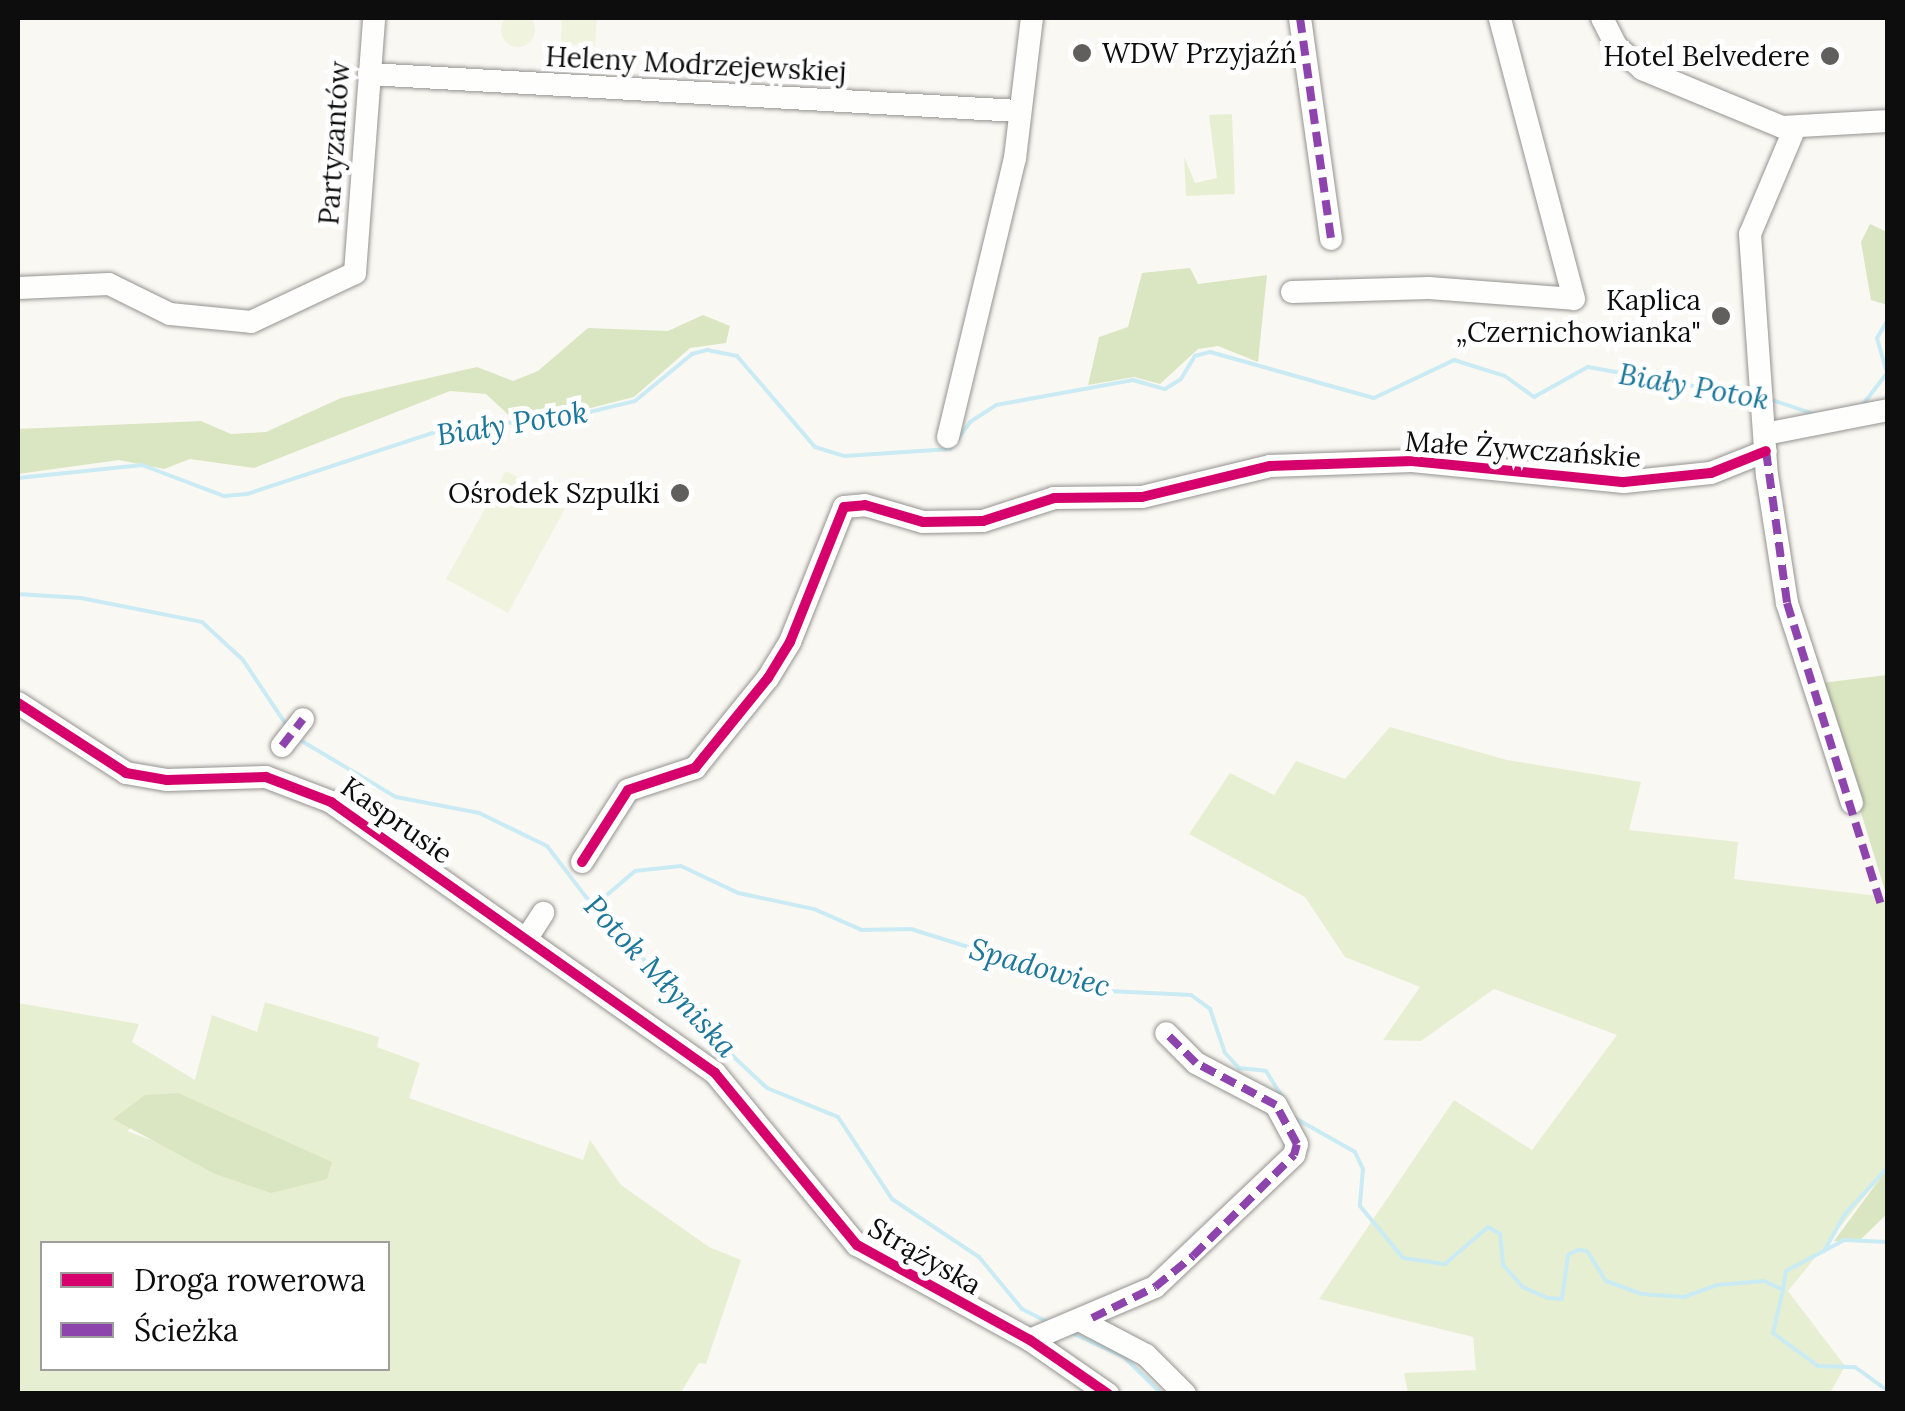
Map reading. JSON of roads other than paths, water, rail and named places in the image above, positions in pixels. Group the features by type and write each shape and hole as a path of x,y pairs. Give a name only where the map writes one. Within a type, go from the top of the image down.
{"street":[{"name":"Partyzantów","path":"18,288 108,284 170,314 250,322 355,274 374,18"},
{"path":"948,437 1015,158 1032,18"},
{"path":"1300,18 1331,240"},
{"path":"1292,292 1429,288 1574,299 1500,18"},
{"path":"1602,18 1616,46 1649,73 1794,130 1888,120"},
{"name":"Heleny Modrzejewskiej","path":"369,74 1019,112"},
{"path":"1794,130 1750,234 1764,422 1782,583 1852,804"},
{"name":"Małe Żywczańskie","path":"582,862 628,790 694,768 768,678 790,642 844,507 865,505 924,522 983,522 1054,498 1142,497 1270,466 1412,461 1624,482 1711,473 1764,422 1888,410"},
{"name":"Kasprusie","path":"18,703 126,772 166,780 262,776 315,792 715,1073"},
{"path":"282,746 304,719"},
{"path":"526,938 543,913"},
{"path":"1030,1340 1155,1288 1294,1155 1297,1144 1276,1105 1196,1062 1166,1033"},
{"name":"Strążyska","path":"715,1073 857,1245 1030,1340 1108,1394"},
{"path":"1070,1326 1146,1355 1185,1394"}],"waterway":[{"name":"Biały Potok","path":"1861,407 1887,373 1877,338 1888,320"},
{"name":"Biały Potok","path":"18,478 142,465 224,496 247,494 454,426 556,420 635,401 692,354 707,350 737,356 815,447 845,456 950,449 970,422 996,405 1133,380 1165,389 1181,379 1195,356 1210,352 1374,398 1454,360 1505,376 1534,397 1588,367 1755,397"},
{"name":"Biały Potok","path":"1769,399 1817,415"},
{"name":"Potok Młyniska","path":"18,594 81,598 202,622 243,660 287,726"},
{"name":"Potok Młyniska","path":"300,740 396,797 479,813 547,846 586,897 737,1060 767,1088 838,1117 892,1199 979,1257 1022,1309 1050,1323"},
{"name":"Spadowiec","path":"594,906 635,871 681,866 738,893 814,909 862,930 911,929 1109,991 1191,995 1210,1009 1225,1053 1239,1068 1266,1071 1282,1097"},
{"name":"Spadowiec","path":"1295,1118 1355,1152 1363,1169 1360,1206 1403,1258 1445,1264 1488,1227 1500,1234 1503,1265 1523,1287 1548,1298 1562,1299 1568,1255 1578,1250 1587,1251 1606,1281 1642,1294 1684,1297 1717,1285 1764,1281 1783,1290 1773,1333 1818,1366 1855,1367 1888,1391"},
{"path":"1824,1251 1845,1214 1888,1167"},
{"path":"1783,1289 1786,1271 1844,1240 1888,1242"},
{"name":"Potok Młyniska","path":"1072,1333 1124,1357 1162,1394"}],"place":[{"name":"WDW Przyjaźń","path":"1082,53"},
{"name":"Hotel Belvedere","path":"1830,56"},
{"name":"Kaplica „Czernichowianka\"","path":"1721,316"},
{"name":"Ośrodek Szpulki","path":"680,493"}]}
